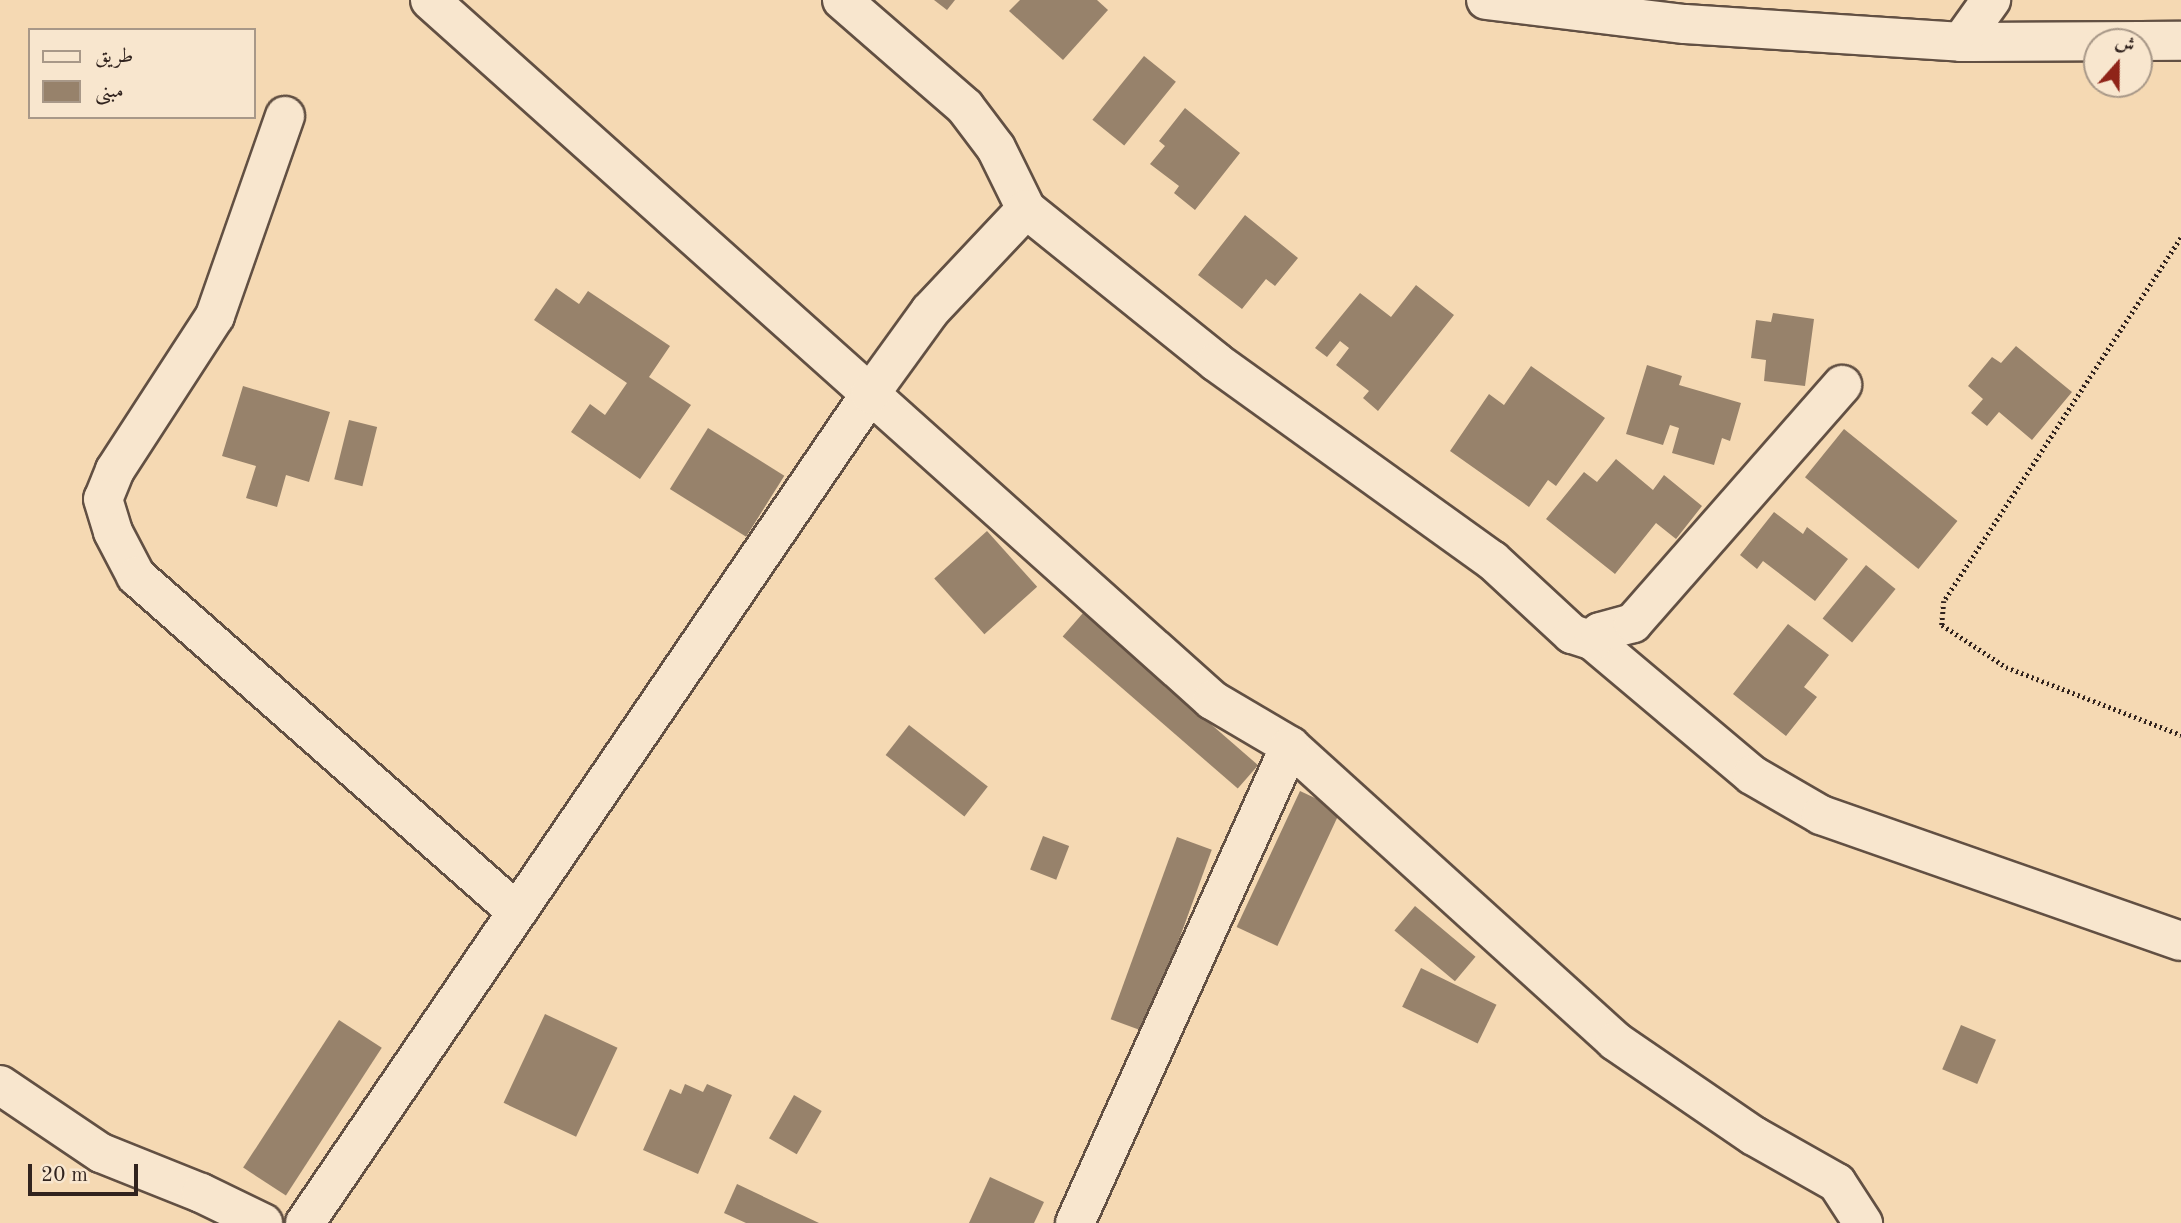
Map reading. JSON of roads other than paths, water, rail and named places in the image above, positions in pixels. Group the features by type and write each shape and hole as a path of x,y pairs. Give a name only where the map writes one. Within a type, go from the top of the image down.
{"street":[{"path":"430,0 1212,700 1290,746 1615,1041 1754,1136 1837,1183 1863,1223"},
{"path":"842,0 965,107 996,148 1026,209 1216,362 1492,560 1572,634 1593,640 1752,775 1821,815 2181,941"},
{"path":"1486,0 1685,24 1961,43 2181,41"},
{"path":"1961,43 1991,0"},
{"path":"285,116 215,316 115,470 103,499 113,532 136,576 517,912"},
{"path":"305,1223 870,394 930,311 1026,209"},
{"path":"1593,640 1600,632 1633,623 1842,385"},
{"path":"1075,1223 1290,746"},
{"path":"0,1085 101,1153 201,1193 262,1223"}]}
